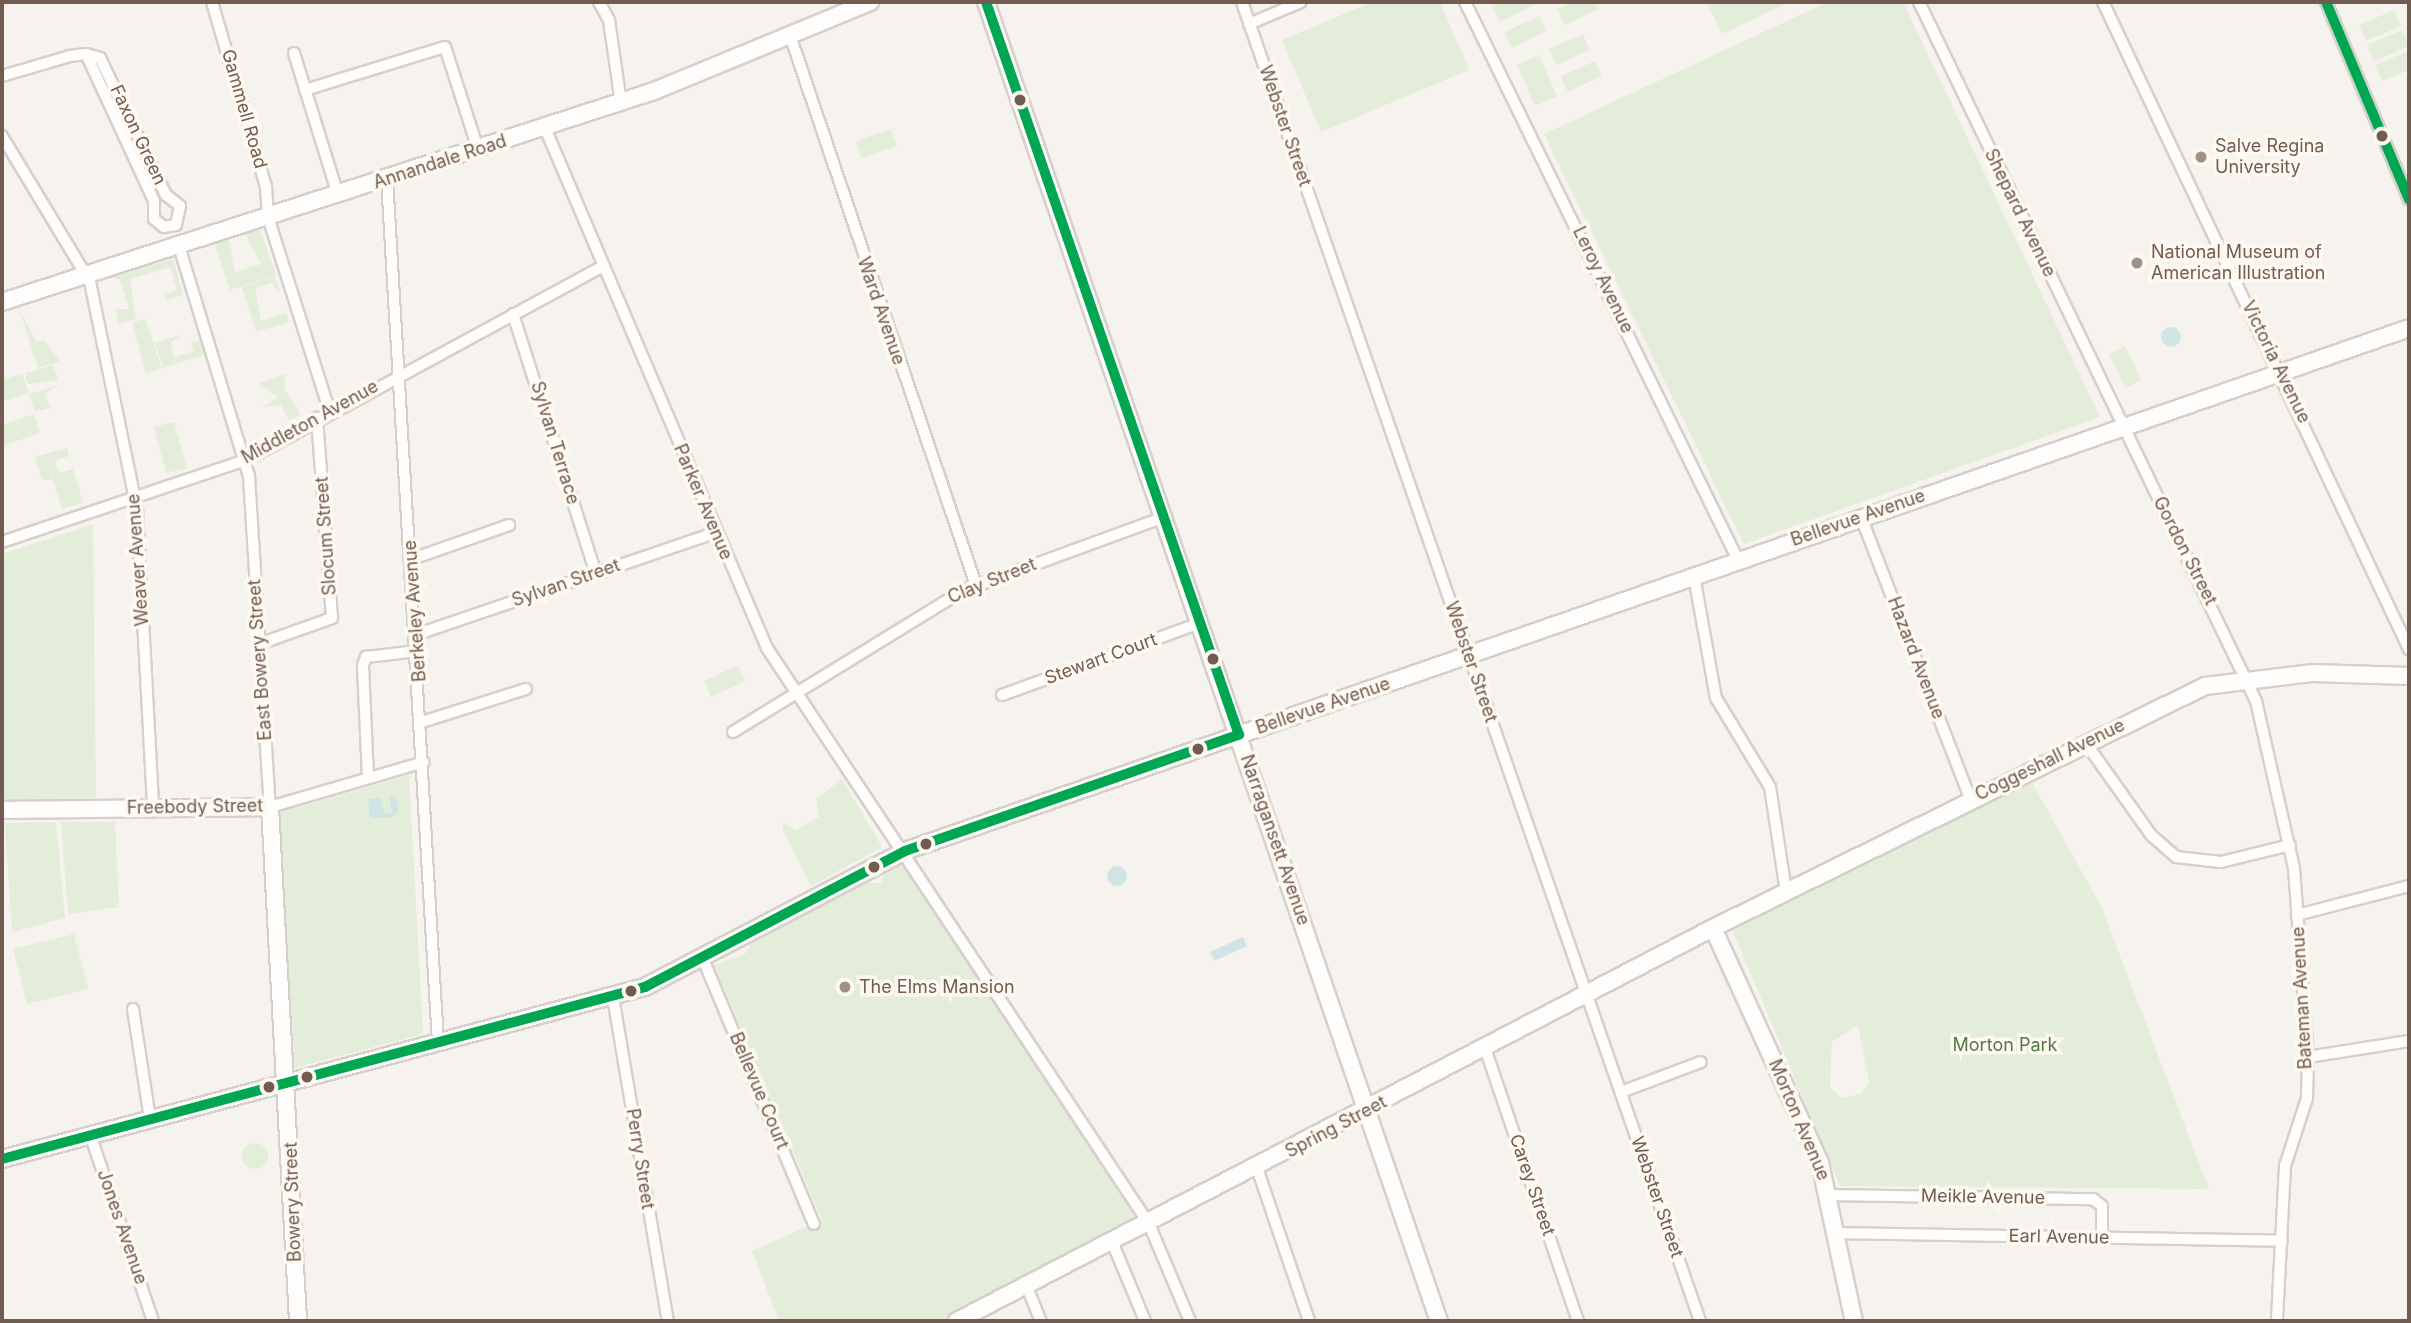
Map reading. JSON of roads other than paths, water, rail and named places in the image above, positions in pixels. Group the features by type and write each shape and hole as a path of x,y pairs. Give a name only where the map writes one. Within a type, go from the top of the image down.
{"main road":[{"name":"Annandale Road","path":"2,302 621,103 870,2"},
{"name":"Narragansett Avenue","path":"986,2 1439,1321"},
{"name":"Bellevue Avenue","path":"2,1159 613,997 703,959 905,851 2122,425 2409,328"},
{"name":"Coggeshall Avenue","path":"1713,928 1970,798 2206,686 2247,678 2409,676"},
{"name":"Freebody Street","path":"2,810 270,807"},
{"name":"East Bowery Street","path":"270,807 289,1084"},
{"name":"Spring Street","path":"957,1321 1113,1244 1713,928"},
{"name":"Morton Avenue","path":"1713,928 1800,1114 1829,1195 1854,1321"},
{"name":"Bowery Street","path":"289,1084 298,1321"}],"street":[{"name":"Gammell Road","path":"212,2 266,187 268,217"},
{"path":"599,2 609,20 621,103"},
{"name":"Webster Street","path":"1242,2 1700,1321"},
{"path":"1250,24 1301,2"},
{"name":"Leroy Avenue","path":"1465,2 1738,560"},
{"name":"Shepard Avenue","path":"1919,2 2122,425"},
{"name":"Victoria Avenue","path":"2103,2 2281,371 2409,649"},
{"path":"2326,2 2409,199"},
{"name":"Ward Avenue","path":"790,35 976,585"},
{"path":"305,90 445,47 478,149"},
{"path":"294,53 338,195"},
{"path":"2,76 86,54"},
{"name":"Faxon Green","path":"86,54 103,62 166,195 180,206 176,225 163,227 155,219 154,201 86,54"},
{"name":"Parker Avenue","path":"545,128 757,628 1149,1224 1190,1321"},
{"path":"2,136 88,274"},
{"name":"Berkeley Avenue","path":"387,179 418,634 438,1043"},
{"path":"268,217 330,412"},
{"name":"East Bowery Street","path":"179,246 246,460 270,807"},
{"name":"Middleton Avenue","path":"2,542 246,460 401,372 603,266"},
{"name":"Weaver Avenue","path":"88,274 135,497 153,807"},
{"name":"Sylvan Terrace","path":"513,314 596,573"},
{"name":"Slocum Street","path":"259,644 332,618 317,418"},
{"name":"Gordon Street","path":"2122,425 2247,678"},
{"name":"Clay Street","path":"733,732 800,696 918,615 976,585 1164,517"},
{"name":"Hazard Avenue","path":"1861,517 1970,798"},
{"path":"412,559 509,525"},
{"name":"Sylvan Street","path":"418,634 715,533"},
{"path":"1694,576 1716,698 1770,788 1786,891"},
{"name":"Stewart Court","path":"1002,695 1200,623"},
{"path":"368,777 363,665 366,657 418,651"},
{"name":"Bateman Avenue","path":"2247,678 2290,845 2308,1057 2307,1098 2285,1166 2277,1321"},
{"path":"422,722 526,689"},
{"path":"2085,742 2151,835 2176,857 2221,862 2290,845"},
{"name":"Freebody Street","path":"270,807 424,762"},
{"path":"2297,915 2409,886"},
{"name":"Bellevue Court","path":"703,959 814,1224"},
{"name":"Perry Street","path":"613,997 668,1321"},
{"path":"132,1009 150,1119"},
{"path":"2308,1057 2409,1041"},
{"name":"Carey Street","path":"1485,1048 1578,1321"},
{"path":"1621,1092 1701,1062"},
{"name":"Jones Avenue","path":"90,1134 153,1321"},
{"path":"1257,1168 1309,1321"},
{"name":"Meikle Avenue","path":"1829,1195 2093,1199 2102,1206 2102,1238"},
{"name":"Earl Avenue","path":"1836,1233 2281,1241"},
{"path":"1113,1244 1145,1321"},
{"path":"1027,1287 1041,1321"}],"place":[{"name":"Salve Regina University","path":"2201,157"},
{"name":"National Museum of American Illustration","path":"2137,263"},
{"name":"The Elms Mansion","path":"845,987"}],"park label":[{"name":"Morton Park","path":"2005,1045"}]}
